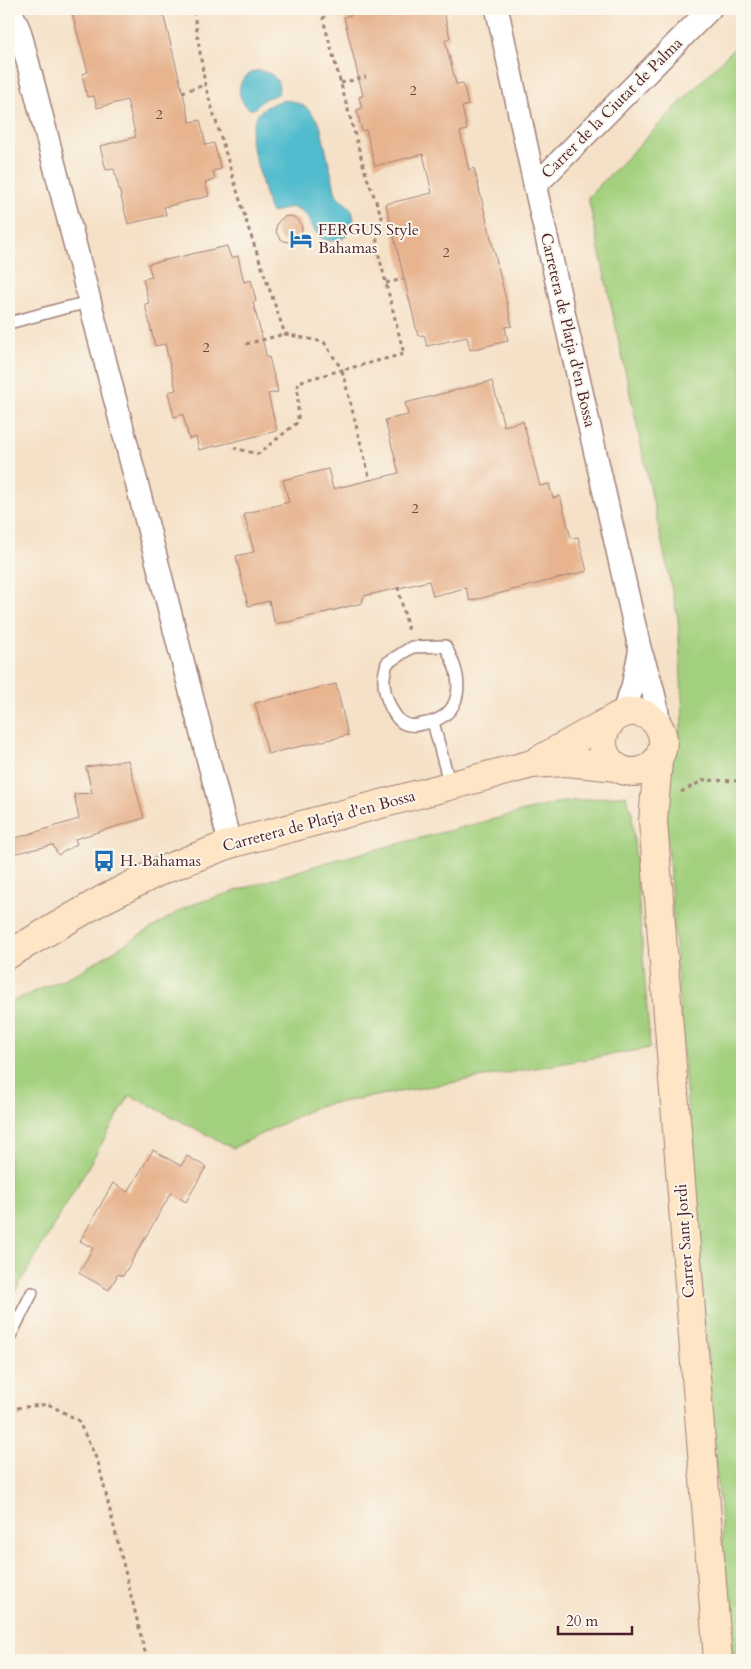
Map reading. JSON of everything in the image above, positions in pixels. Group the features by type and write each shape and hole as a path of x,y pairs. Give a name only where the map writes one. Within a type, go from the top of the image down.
{"street":[{"path":"10,9 14,38 90,302 230,844"},
{"name":"Carretera de Platja d'en Bossa","path":"497,9 640,650 658,706 659,726"},
{"name":"Carrer de la Ciutat de Palma","path":"535,186 710,9"},
{"name":"Carretera de Platja d'en Bossa","path":"532,764 619,715 632,689 640,650"},
{"path":"635,712 644,714 659,726 663,734 664,744 658,760 651,767 643,771 634,772 621,769 609,760 604,752 604,732 619,715 635,712"},
{"name":"Carrer Sant Jordi","path":"658,760 654,814 718,1660"},
{"name":"Carretera de Platja d'en Bossa","path":"9,954 102,900 160,870 230,844 532,764 567,762 621,769"},
{"name":"Carrer Sant Jordi","path":"621,769 654,814"}],"lane":[{"path":"9,324 90,302"},
{"path":"445,646 452,659 458,685 457,697 448,714 434,722 412,726 400,721 388,702 383,681 387,663 412,647 445,646"},
{"path":"434,722 450,786"},
{"path":"9,1338 32,1293"}],"path":[{"path":"203,9 194,13 205,85 249,230 284,334"},
{"path":"234,448 258,454 298,422 298,382 404,354 376,244 382,218 366,175 324,19 328,9"},
{"path":"341,83 366,77"},
{"path":"182,92 205,85"},
{"path":"386,283 403,279"},
{"path":"246,344 284,334 324,342 342,370 370,480"},
{"path":"398,588 406,621"},
{"path":"654,814 704,780 742,781"},
{"path":"9,1409 48,1404 78,1420 98,1462 147,1660"}],"green space":[{"path":"742,40 742,1660 732,1660 664,791 683,718 678,618 588,197"},
{"path":"626,795 632,814 650,1048 318,1106 233,1148 130,1095 9,1302 9,1005 13,1001 79,972 188,906 324,863 556,803"}],"water":[{"path":"254,71 264,72 273,76 279,88 278,94 264,99 254,109 249,109 241,99 240,88 241,83 248,74"},
{"path":"284,100 296,102 305,107 320,125 335,191 339,198 350,208 354,218 350,231 339,240 325,240 320,237 307,217 298,209 282,209 273,213 269,209 251,141 251,133 255,119 263,109"}],"building":[{"path":"71,9 162,9 190,122 200,120 206,145 214,143 221,169 213,171 215,180 205,182 209,196 164,207 166,215 128,224 114,169 106,170 100,146 136,137 127,100 97,108 94,96 87,97 82,74 88,72"},
{"path":"350,9 443,9 450,38 445,40 456,84 463,83 468,105 462,107 467,130 460,132 469,170 474,168 509,312 512,326 505,327 508,341 470,350 467,337 427,346 424,335 418,336 386,204 432,193 423,154 375,166 366,130 362,131 357,110 362,108 359,97 363,96 344,17 351,15"},
{"path":"289,216 298,220 302,229 298,238 289,242 280,238 276,229 280,220"},
{"path":"227,246 231,258 238,256 244,282 251,280 256,301 253,302 278,392 268,394 277,431 199,450 196,437 189,439 183,414 174,417 168,392 176,390 165,344 155,346 145,304 149,303 143,279 152,277 148,264"},
{"path":"492,381 504,426 523,421 540,486 549,484 553,498 560,496 571,538 578,537 587,571 470,601 466,588 433,596 429,581 364,596 362,603 275,624 269,601 248,606 236,556 254,552 244,514 289,502 283,480 328,469 333,489 399,473 385,420 408,415 405,403"},
{"path":"336,684 348,735 268,754 255,703"},
{"path":"128,760 144,818 75,839 77,844 58,855 53,845 12,854 9,840 79,819 74,794 92,793 86,767"},
{"path":"153,1150 181,1166 187,1156 206,1167 186,1202 171,1193 123,1276 118,1274 109,1290 79,1273 93,1248 80,1241 113,1183 128,1192"}],"place":[{"name":"FERGUS Style Bahamas","path":"301,239"},
{"name":"H. Bahamas","path":"104,861"}]}
